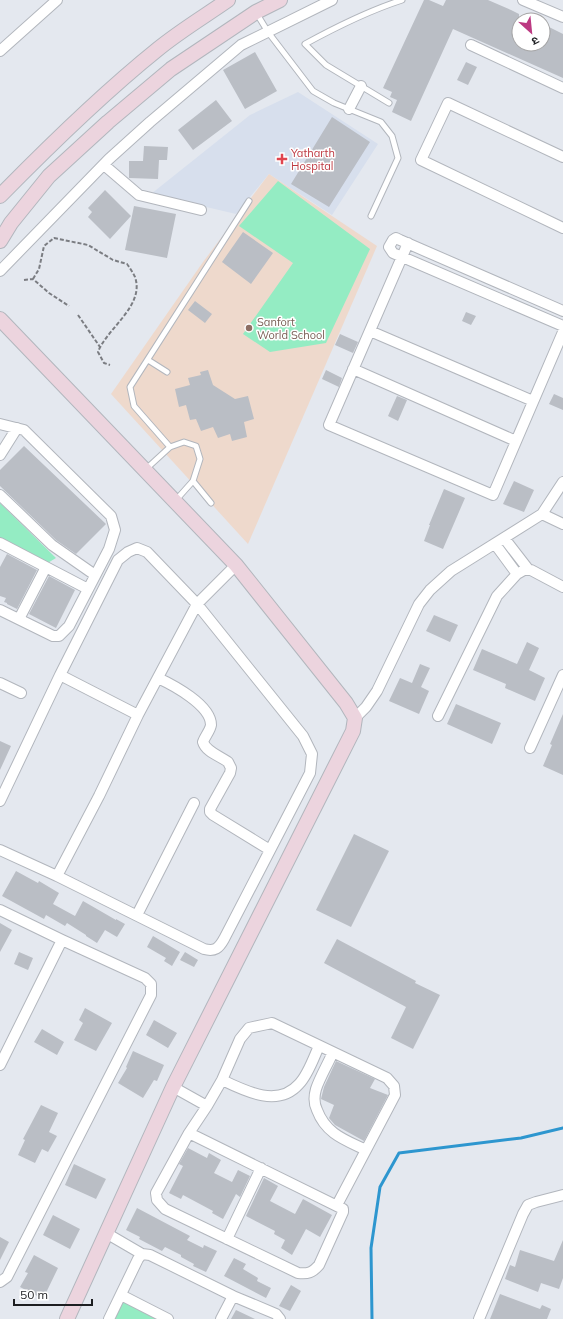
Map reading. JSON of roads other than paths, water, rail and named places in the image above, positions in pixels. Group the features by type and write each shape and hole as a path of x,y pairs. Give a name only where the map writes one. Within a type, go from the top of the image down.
{"street":[{"path":"0,51 57,0"},
{"path":"0,196 36,159 108,92 159,48 228,0"},
{"path":"0,241 11,223 49,176 108,122 171,69 256,12 280,0"},
{"path":"0,271 104,165 150,122 241,45 332,0"},
{"path":"523,0 563,17"},
{"path":"472,45 563,88"},
{"path":"349,109 361,86"},
{"path":"563,157 448,103 421,160 563,228"},
{"path":"104,165 139,195 201,210"},
{"path":"562,307 396,238 389,247 393,252 563,326"},
{"path":"408,243 329,424 493,495 563,332"},
{"path":"0,319 236,565 346,703 355,718"},
{"path":"370,331 533,401"},
{"path":"353,369 516,441"},
{"path":"0,424 24,430 111,516 115,530 109,549 69,626 59,636 53,636 0,610"},
{"path":"0,455 17,428"},
{"path":"67,1319 173,1087 353,731 355,718 366,707 377,691 419,604 430,590 451,571 542,514 563,482"},
{"path":"0,495 52,545 96,574"},
{"path":"542,514 563,524"},
{"path":"500,541 528,570 563,586"},
{"path":"500,541 517,574"},
{"path":"0,543 88,589"},
{"path":"0,801 118,560 128,552 137,548 147,552 197,604 303,736 312,754 310,773 220,947 215,950 210,951 204,949 57,876 0,850"},
{"path":"57,876 99,796 138,715 197,604 236,565"},
{"path":"19,619 46,567"},
{"path":"438,716 497,596 517,574 528,570"},
{"path":"530,748 563,675"},
{"path":"60,676 138,715"},
{"path":"158,678 186,694 206,712 211,724 203,742 204,746 230,764 230,773 210,809 210,812 212,815 270,850"},
{"path":"0,683 21,693"},
{"path":"137,915 194,803"},
{"path":"0,910 145,978 151,984 151,995 7,1277 0,1282"},
{"path":"0,1065 62,940"},
{"path":"189,1133 343,1209 319,1265 314,1271 306,1274 298,1273 165,1209 157,1200 156,1193 189,1133 222,1080 240,1039 249,1028 272,1023 387,1078 394,1086 395,1095 337,1205"},
{"path":"222,1080 253,1094 265,1096 284,1095 293,1091 301,1083 319,1046"},
{"path":"333,1052 316,1089 315,1098 319,1117 326,1127 336,1135 366,1150"},
{"path":"173,1087 207,1106"},
{"path":"227,1239 261,1168"},
{"path":"479,1319 528,1205 563,1195"},
{"path":"106,1233 142,1254 150,1255 232,1296 276,1314 280,1319"},
{"path":"109,1319 138,1259 142,1254"},
{"path":"121,1294 168,1319"},
{"path":"221,1319 232,1296"}],"lane":[{"path":"389,103 326,65 305,44 334,28 386,5 402,0"},
{"path":"256,12 268,32 313,90 334,103 381,122 392,136 398,158 371,216"},
{"path":"170,447 134,406 130,387 249,201"},
{"path":"148,360 167,372"},
{"path":"145,470 170,447 184,442 196,446 200,459 193,481 175,501"},
{"path":"193,481 211,503"}],"waterway":[{"path":"372,1319 371,1248 380,1187 399,1153 521,1138 563,1128"}],"place":[{"name":"Yatharth Hospital","path":"282,159"},
{"name":"Sanfort World School","path":"249,328"}]}
